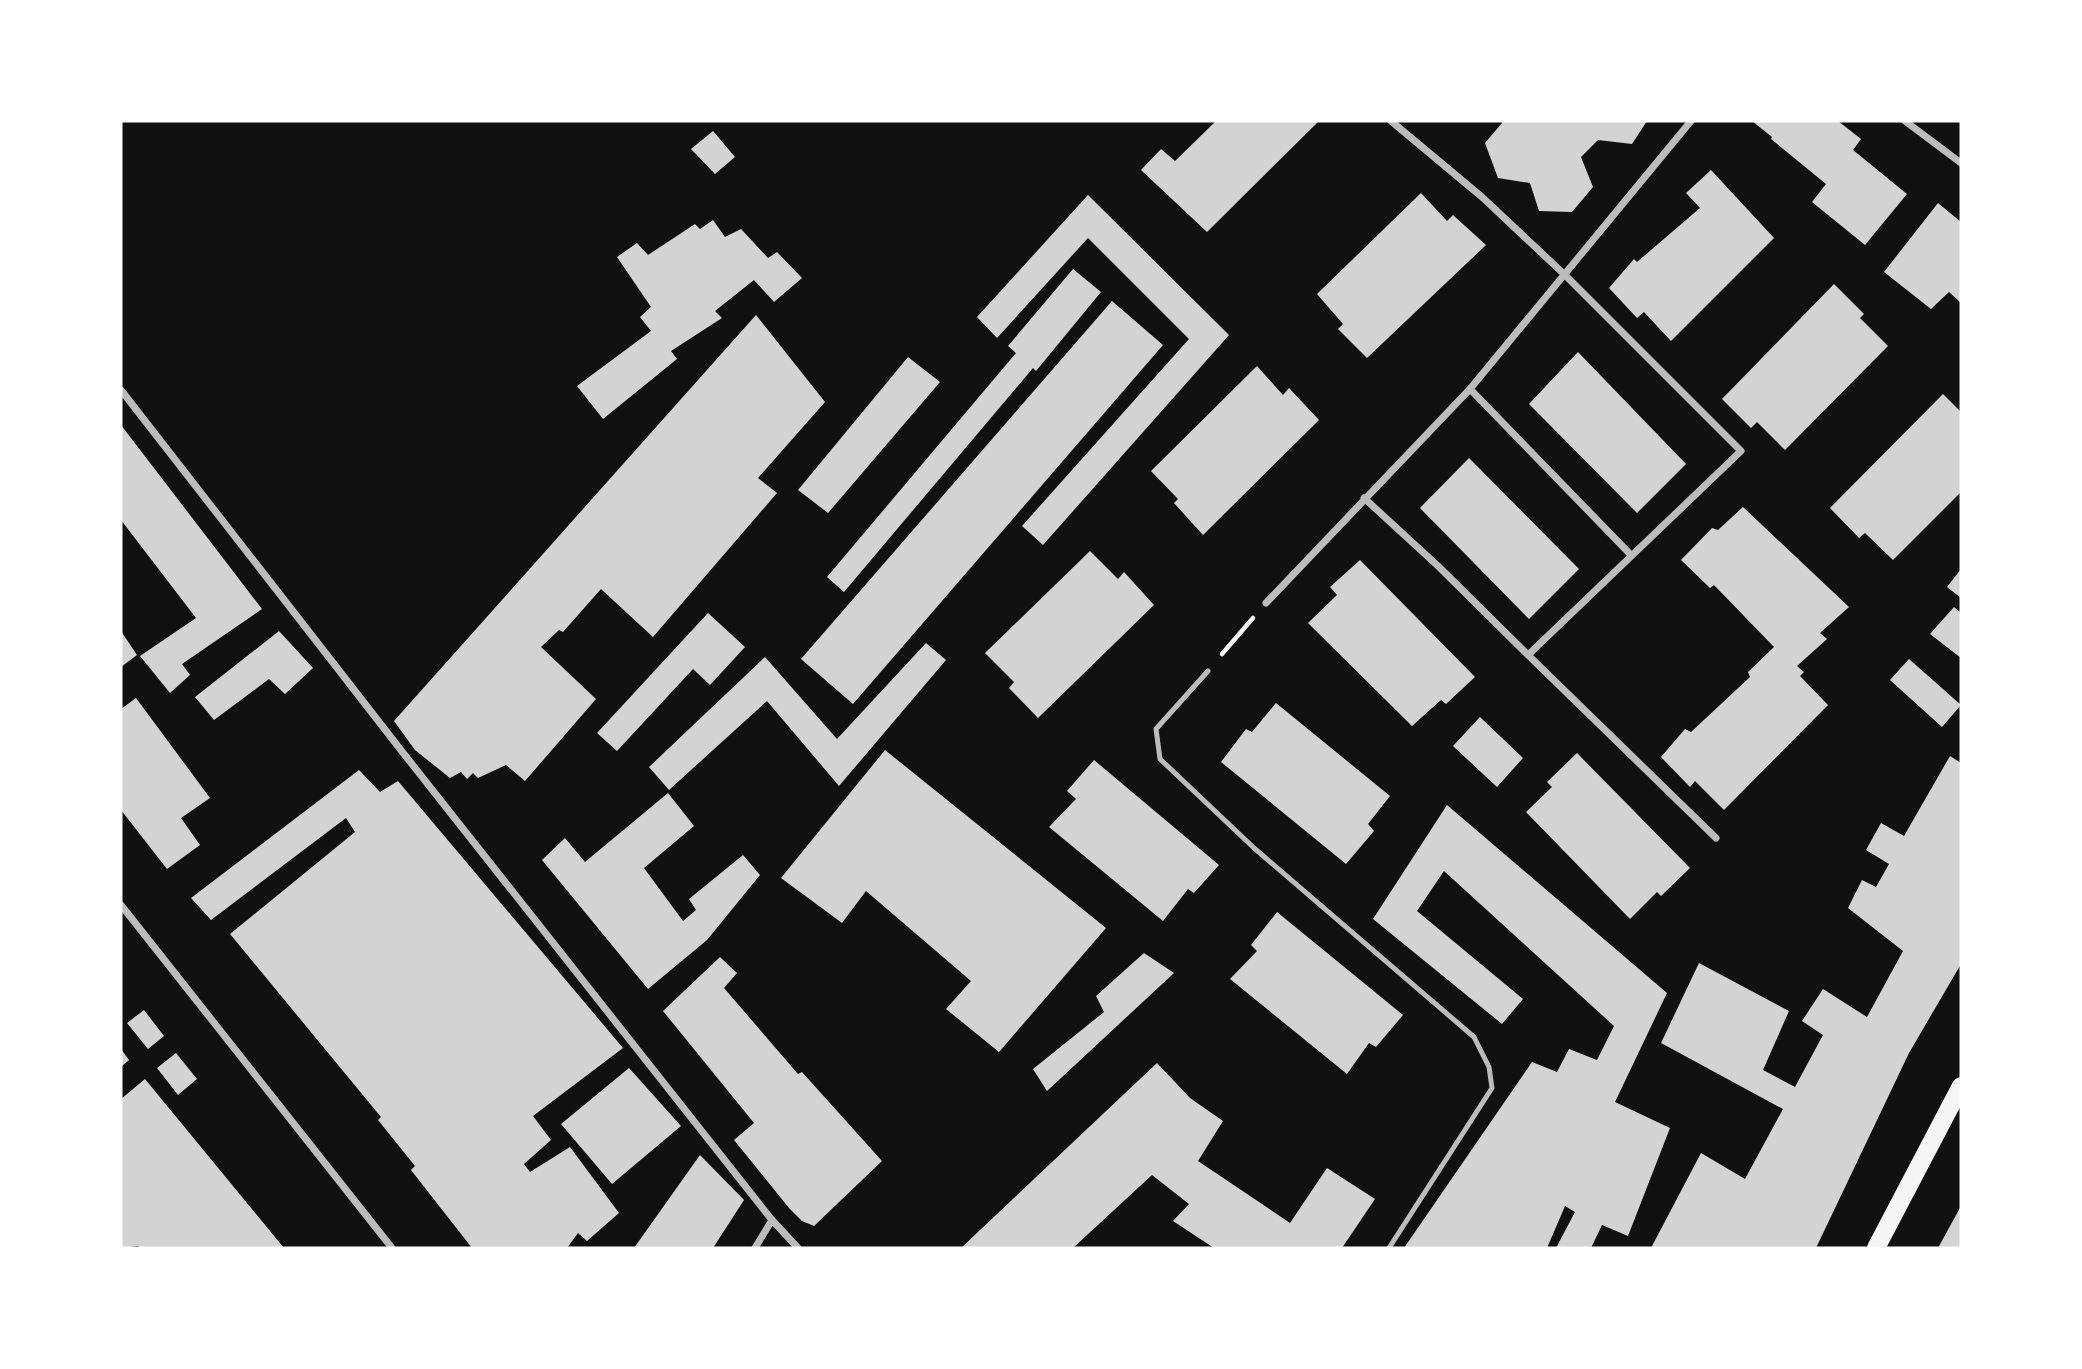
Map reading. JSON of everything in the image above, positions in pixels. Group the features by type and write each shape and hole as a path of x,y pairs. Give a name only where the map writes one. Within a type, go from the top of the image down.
{"main road":[{"path":"1876,1248 1961,1086"}],"street":[{"path":"1391,121 1482,197 1566,275 1741,451 1528,656"},
{"path":"1266,603 1470,389 1691,121"},
{"path":"1905,121 1961,163"},
{"path":"1470,389 1631,555"},
{"path":"121,390 421,776 772,1220 798,1248"},
{"path":"1364,498 1438,566 1716,838"},
{"path":"121,905 392,1248"},
{"path":"755,1248 772,1220"}],"lane":[{"path":"1208,671 1156,729 1160,758 1254,848 1474,1038 1489,1067 1492,1088 1389,1248"}],"path":[{"path":"1208,671 1266,603"}],"building":[{"path":"1216,121 1319,121 1207,232 1141,170 1161,149 1175,161"},
{"path":"1502,121 1647,121 1632,144 1598,140 1581,157 1593,187 1572,212 1539,211 1530,183 1498,178 1485,143"},
{"path":"1752,121 1838,121 1861,139 1853,150 1907,194 1865,245 1812,202 1826,184"},
{"path":"713,131 735,157 715,174 691,149"},
{"path":"1711,170 1774,238 1671,341 1644,312 1637,318 1609,288 1634,259 1637,262 1700,208 1686,193"},
{"path":"1421,193 1447,221 1453,215 1486,245 1367,358 1338,329 1343,324 1317,294"},
{"path":"1088,195 1229,335 1043,545 1022,526 1189,339 1088,238 997,338 977,317"},
{"path":"1938,203 1961,222 1961,303 1949,292 1931,309 1884,272"},
{"path":"713,220 725,237 741,229 768,258 777,252 802,278 774,302 754,280 715,311 722,318 671,351 677,359 603,419 577,386 651,331 640,317 651,307 617,257 637,243 648,255 695,224 700,229"},
{"path":"1073,269 1101,292 1036,371 1033,368 844,592 827,577 1016,353 1008,346"},
{"path":"1834,284 1864,314 1860,318 1888,346 1785,450 1757,422 1751,428 1722,399"},
{"path":"1112,301 1163,345 853,704 801,659"},
{"path":"756,315 825,402 758,478 777,493 653,637 601,589 563,632 559,630 541,647 596,699 525,781 506,765 478,778 473,773 467,779 461,772 450,778 415,750 394,721"},
{"path":"1578,352 1686,464 1637,513 1529,404"},
{"path":"908,357 940,382 828,513 798,490"},
{"path":"1257,366 1283,395 1289,388 1319,420 1203,535 1174,503 1178,499 1151,471"},
{"path":"1943,394 1961,412 1961,492 1893,560 1865,533 1859,538 1830,508"},
{"path":"121,425 262,609 182,664 190,675 170,693 140,656 196,618 121,520"},
{"path":"1469,458 1579,569 1529,619 1420,508"},
{"path":"1743,507 1849,607 1820,633 1827,639 1797,666 1804,672 1800,676 1828,705 1724,810 1695,781 1690,787 1661,757 1685,729 1691,732 1750,677 1748,672 1774,647 1714,585 1710,588 1681,560 1712,528 1718,530"},
{"path":"1090,551 1118,579 1124,572 1154,605 1038,718 1009,688 1014,682 985,653"},
{"path":"1360,560 1475,677 1446,704 1441,700 1412,726 1308,623 1337,595 1330,587"},
{"path":"1961,569 1961,598 1947,587"},
{"path":"1954,607 1961,613 1961,658 1930,634"},
{"path":"708,613 745,647 710,685 693,669 617,751 597,733"},
{"path":"121,631 137,655 121,667"},
{"path":"279,631 313,668 285,694 269,679 214,720 195,697"},
{"path":"926,643 946,660 839,786 767,701 669,790 649,767 765,657 837,739"},
{"path":"1909,659 1961,705 1942,727 1890,680"},
{"path":"136,698 210,798 181,818 200,845 167,869 121,810 121,709"},
{"path":"1276,703 1390,796 1368,824 1374,831 1346,864 1221,762 1246,729 1252,732"},
{"path":"1480,717 1523,758 1497,787 1453,746"},
{"path":"885,750 1106,928 999,1052 946,1009 971,981 866,891 842,923 781,878"},
{"path":"1577,753 1690,868 1661,896 1657,892 1630,919 1526,812 1552,787 1547,782"},
{"path":"1950,756 1961,763 1961,964 1909,1053 1816,1248 1651,1248 1701,1153 1745,1179 1783,1109 1661,1043 1699,963 1789,1011 1763,1070 1795,1087 1823,1035 1802,1021 1823,989 1867,1017 1903,951 1848,908 1862,880 1876,887 1889,864 1866,850 1881,823 1904,836"},
{"path":"1094,760 1219,865 1194,893 1188,889 1163,921 1049,827 1076,799 1067,791"},
{"path":"359,770 380,792 398,781 623,1048 533,1116 551,1140 524,1164 530,1172 570,1147 619,1213 587,1241 578,1233 567,1248 472,1248 411,1170 415,1166 378,1120 381,1117 230,934 355,832 346,818 211,920 191,898"},
{"path":"668,793 694,826 644,868 683,921 696,910 689,899 743,855 760,875 707,940 648,989 542,860 565,838 585,862"},
{"path":"1447,805 1667,993 1615,1102 1670,1128 1628,1236 1602,1225 1591,1248 1556,1248 1575,1212 1565,1206 1547,1248 1404,1248 1532,1062 1557,1072 1569,1049 1597,1060 1614,1026 1444,871 1417,911 1523,999 1502,1024 1373,919"},
{"path":"1277,912 1403,1015 1376,1047 1369,1043 1347,1074 1230,979 1257,951 1251,945"},
{"path":"1144,953 1174,973 1047,1091 1033,1069 1104,1012 1096,996"},
{"path":"720,957 737,973 724,988 798,1074 802,1072 882,1161 814,1226 802,1221 789,1208 734,1140 754,1123 663,1011"},
{"path":"144,1010 164,1036 148,1049 127,1023"},
{"path":"121,1049 129,1060 121,1067"},
{"path":"176,1053 197,1079 178,1095 157,1068"},
{"path":"1157,1063 1190,1098 1223,1121 1198,1161 1290,1223 1327,1168 1375,1199 1342,1248 1214,1248 1173,1221 1189,1204 1152,1175 1073,1248 961,1248"},
{"path":"629,1068 681,1126 612,1184 561,1124"},
{"path":"145,1079 284,1248 121,1248 121,1099"},
{"path":"700,1155 744,1200 713,1248 634,1248"},
{"path":"1961,1206 1961,1248 1938,1248"}]}
